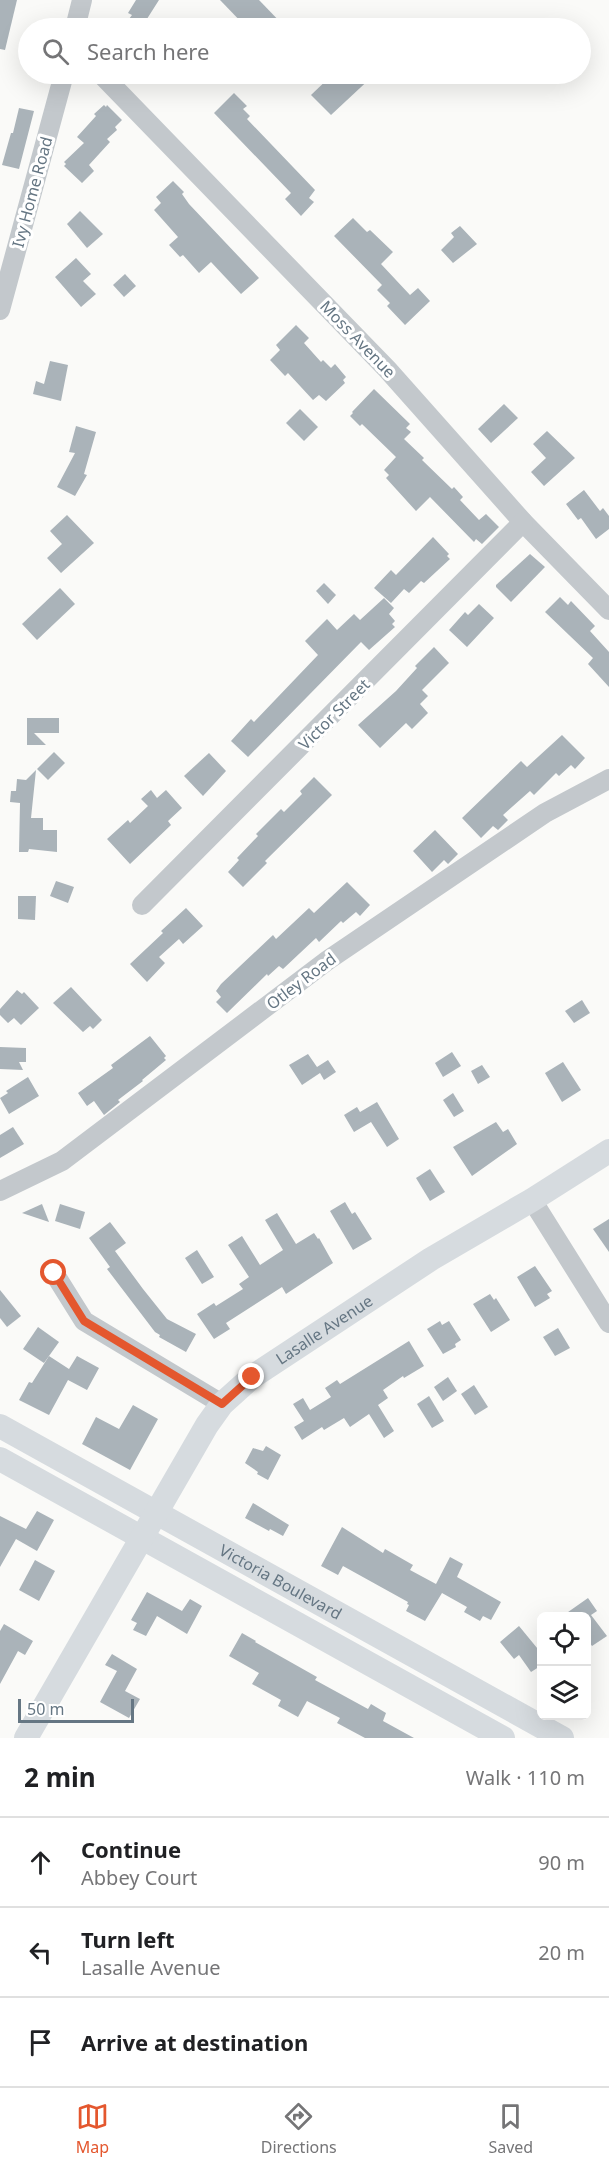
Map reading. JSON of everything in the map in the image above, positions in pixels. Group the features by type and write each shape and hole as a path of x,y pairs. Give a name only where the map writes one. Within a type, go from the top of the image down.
{"main road":[{"name":"Lasalle Avenue","path":"26,1738 207,1425 222,1404 252,1377 422,1265 609,1151"},
{"name":"Victoria Boulevard","path":"0,1426 562,1738"},
{"name":"Victoria Boulevard","path":"0,1459 503,1738"}],"street":[{"path":"78,18 82,0"},
{"name":"Ivy Home Road","path":"0,310 61,84"},
{"name":"Moss Avenue","path":"111,84 387,369 523,522 609,610"},
{"name":"Victor Street","path":"142,905 523,522"},
{"name":"Otley Road","path":"0,1191 62,1161 328,960 545,813 609,779"},
{"path":"532,1200 609,1323"},
{"path":"54,1273 84,1321 222,1404"}],"building":[{"path":"0,0 17,0 5,50 0,49"},
{"path":"136,0 159,0 148,18 130,18 132,15 128,13"},
{"path":"220,0 259,0 276,18 237,18"},
{"path":"323,84 364,84 331,115 311,95"},
{"path":"234,93 247,106 243,109 250,116 247,119 315,190 309,198 314,202 301,216 285,199 291,193 214,113"},
{"path":"104,105 106,107 107,105 122,120 115,127 117,130 107,139 110,142 89,165 94,171 82,183 64,166 66,164 64,162 84,143 77,137 96,116 94,114"},
{"path":"19,108 34,111 19,169 2,165"},
{"path":"173,181 184,192 182,194 189,204 259,278 241,294 211,262 199,273 183,255 180,257 169,245 178,237 154,210 161,203 156,197"},
{"path":"80,211 103,234 87,248 67,224"},
{"path":"353,218 367,232 370,230 393,252 381,264 410,295 418,288 430,301 405,325 387,306 390,303 377,290 382,285 334,236"},
{"path":"460,226 477,244 453,263 441,250 454,237 451,233"},
{"path":"76,258 91,274 83,281 96,294 81,307 55,277"},
{"path":"125,274 136,286 124,297 113,285"},
{"path":"296,325 309,338 304,343 321,362 323,360 331,368 335,364 346,377 343,380 345,383 326,401 319,395 313,400 288,373 285,376 270,360 280,350 276,345"},
{"path":"50,361 68,365 61,401 33,394 36,381 44,384"},
{"path":"374,389 410,424 406,428 411,432 404,439 424,458 422,460 452,489 454,487 463,497 460,500 479,520 486,514 499,527 482,544 476,539 474,542 430,497 416,511 386,478 389,475 384,470 396,457 362,424 360,426 350,416"},
{"path":"504,404 518,418 491,443 478,429"},
{"path":"300,409 318,427 304,441 286,423"},
{"path":"76,426 96,432 84,474 87,475 75,496 57,487 75,453 69,452"},
{"path":"547,431 575,458 544,486 531,472 546,458 533,444"},
{"path":"584,490 600,511 603,508 609,516 609,529 596,539 581,518 578,520 566,504"},
{"path":"67,515 94,543 61,573 47,558 62,544 50,531"},
{"path":"433,537 449,554 447,556 450,559 424,583 421,581 409,593 404,589 391,603 374,588 391,570 396,575"},
{"path":"530,554 545,567 511,602 496,585"},
{"path":"324,583 336,595 328,604 316,591"},
{"path":"60,588 75,604 37,640 22,624"},
{"path":"560,597 568,605 571,601 595,626 590,631 609,652 609,687 588,664 593,658 545,612"},
{"path":"384,598 394,608 389,614 395,621 392,624 395,627 369,650 361,642 248,757 231,741 251,719 254,722 318,655 305,641 327,619 337,630 354,614 360,620"},
{"path":"479,604 494,618 467,647 449,630 465,612 468,615"},
{"path":"434,647 449,663 422,690 428,696 420,704 428,713 412,729 406,723 380,748 358,725 396,691 417,668 415,666"},
{"path":"27,718 59,718 59,733 34,733 46,745 27,745"},
{"path":"562,735 585,758 575,769 571,765 559,776 556,773 534,795 530,791 503,815 508,820 498,830 493,826 481,838 462,818 521,761 527,767"},
{"path":"54,752 65,763 48,780 37,769"},
{"path":"209,753 226,771 203,796 184,776"},
{"path":"36,770 31,818 43,818 43,830 57,830 57,852 29,849 28,852 19,852 20,803 10,802 11,791 16,791 17,779 26,780"},
{"path":"314,777 332,795 265,861 267,863 243,887 228,872 239,860 237,858 258,836 256,834 281,809 284,812 302,794 300,791"},
{"path":"151,790 157,798 166,790 182,808 168,821 171,825 130,864 107,839 128,820 130,823 148,806 141,799"},
{"path":"435,830 458,854 448,864 444,860 432,872 413,851"},
{"path":"56,881 74,887 68,903 50,896"},
{"path":"347,882 370,905 360,916 356,912 343,923 341,921 319,942 316,938 283,969 279,966 268,976 267,974 227,1013 216,1002 221,997 216,991 221,984 273,935 276,939 309,908 314,913"},
{"path":"18,896 36,896 35,920 18,919"},
{"path":"186,908 203,926 183,944 179,939 159,957 165,963 147,982 130,964"},
{"path":"71,987 102,1020 93,1029 90,1026 83,1032 53,1003"},
{"path":"17,990 22,994 24,992 39,1008 21,1025 14,1018 8,1023 0,1015 0,1009"},
{"path":"582,1000 590,1013 574,1023 565,1011"},
{"path":"150,1036 166,1056 164,1058 166,1060 118,1100 120,1102 104,1115 94,1101 87,1106 78,1093 113,1068 111,1065"},
{"path":"0,1047 26,1048 26,1062 19,1062 23,1070 0,1069"},
{"path":"452,1052 461,1066 443,1077 435,1063"},
{"path":"308,1054 317,1067 328,1060 336,1072 324,1080 320,1073 302,1085 289,1065"},
{"path":"563,1062 581,1090 562,1102 545,1073"},
{"path":"482,1065 490,1077 478,1084 471,1071"},
{"path":"28,1077 39,1096 9,1114 0,1098 8,1093 6,1091"},
{"path":"453,1093 464,1111 454,1117 443,1100"},
{"path":"377,1102 399,1139 387,1147 371,1122 354,1132 344,1115 357,1107 360,1112"},
{"path":"496,1122 503,1132 508,1129 517,1144 472,1176 453,1147"},
{"path":"13,1127 24,1144 0,1158 0,1135"},
{"path":"430,1169 445,1192 430,1201 416,1178"},
{"path":"345,1202 352,1214 355,1212 372,1239 353,1250 330,1211"},
{"path":"42,1204 49,1222 22,1213"},
{"path":"60,1204 85,1212 80,1229 55,1221"},
{"path":"277,1213 296,1244 314,1233 333,1263 286,1294 282,1287 226,1323 230,1329 214,1339 197,1314 214,1303 216,1306 243,1289 239,1284 249,1277 228,1245 242,1236 260,1265 283,1250 265,1220"},
{"path":"609,1219 609,1252 593,1229"},
{"path":"110,1222 126,1243 115,1251 143,1289 167,1319 196,1334 186,1352 159,1337 160,1335 155,1332 107,1269 110,1267 89,1238"},
{"path":"197,1250 214,1277 202,1284 185,1258"},
{"path":"535,1266 552,1291 547,1294 550,1298 535,1307 517,1277"},
{"path":"0,1290 21,1316 7,1327 0,1318"},
{"path":"490,1294 494,1300 496,1298 510,1320 491,1332 473,1304"},
{"path":"440,1321 442,1325 449,1321 461,1340 455,1344 456,1347 443,1354 427,1329"},
{"path":"38,1327 59,1342 44,1363 23,1349"},
{"path":"558,1328 570,1348 555,1356 543,1337"},
{"path":"409,1341 424,1366 404,1378 403,1376 383,1390 388,1398 378,1405 394,1431 384,1438 369,1414 350,1427 344,1418 324,1430 322,1427 302,1440 294,1427 304,1421 293,1404 303,1398 310,1410 331,1397 325,1388 337,1380 340,1384"},
{"path":"49,1356 69,1369 77,1356 99,1368 87,1390 68,1380 49,1415 19,1400 29,1382 32,1383"},
{"path":"448,1377 457,1391 443,1401 434,1387"},
{"path":"474,1385 488,1407 475,1415 461,1394"},
{"path":"429,1396 444,1421 432,1428 417,1404"},
{"path":"133,1405 158,1419 130,1470 82,1444 96,1417 119,1429"},
{"path":"266,1446 281,1455 268,1480 245,1463 253,1448 263,1451"},
{"path":"253,1503 289,1525 283,1536 245,1518"},
{"path":"37,1511 54,1520 37,1551 16,1539 0,1567 0,1516 26,1529"},
{"path":"342,1527 383,1553 385,1549 413,1565 410,1570 436,1584 450,1557 463,1564 457,1577 501,1602 491,1620 483,1616 480,1621 464,1612 467,1607 442,1593 425,1621 406,1611 408,1602 343,1566 338,1575 321,1566"},
{"path":"35,1560 55,1571 39,1601 19,1590"},
{"path":"147,1592 182,1611 190,1599 202,1606 187,1634 157,1616 146,1636 133,1630 137,1623 131,1620"},
{"path":"588,1598 597,1611 591,1615 591,1612 568,1612"},
{"path":"591,1615 607,1636 591,1645"},
{"path":"4,1624 33,1641 25,1655 18,1651 0,1684 0,1631"},
{"path":"519,1626 537,1648 537,1668 531,1672 519,1655 514,1659 500,1642"},
{"path":"242,1633 317,1677 315,1680 368,1709 371,1704 386,1713 383,1721 414,1738 365,1738 337,1723 340,1718 307,1701 298,1717 278,1706 281,1700 252,1684 259,1673 229,1656"},
{"path":"112,1654 137,1669 125,1691 140,1699 129,1718 100,1702 117,1671 105,1665"}],"route":[{"path":"54,1273 84,1321 222,1404 252,1377"}]}
